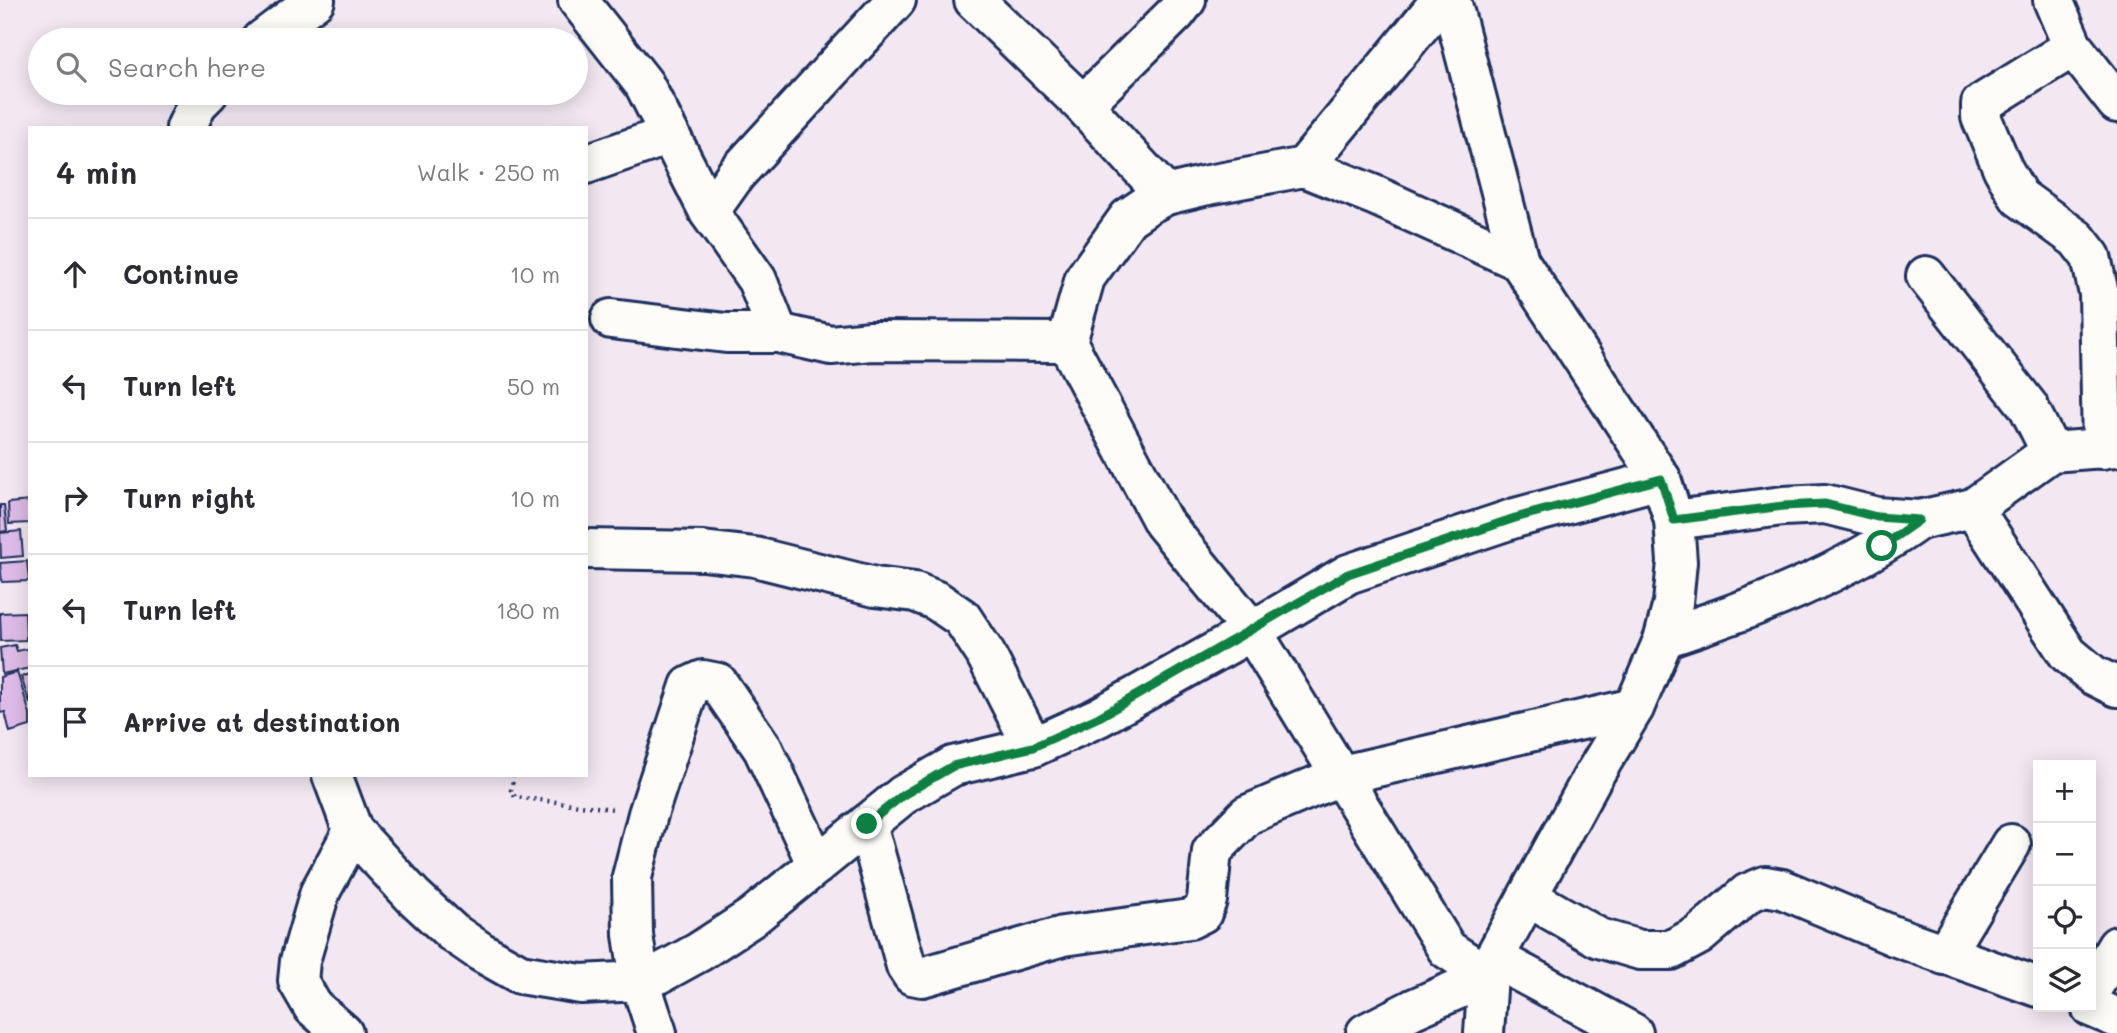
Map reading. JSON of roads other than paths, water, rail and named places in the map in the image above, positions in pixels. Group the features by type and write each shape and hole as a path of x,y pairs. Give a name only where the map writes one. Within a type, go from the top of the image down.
{"street":[{"path":"278,28 315,0"},
{"path":"578,0 644,83 709,212 757,280 778,333"},
{"path":"974,0 1083,105 1167,195"},
{"path":"1083,105 1186,0"},
{"path":"1304,167 1441,0"},
{"path":"1451,0 1519,261 1661,479 1674,520 1677,562 1673,603 1664,638 1634,708 1592,778 1491,967 1484,1033"},
{"path":"2053,0 2073,47 2117,103"},
{"path":"709,212 736,174 877,7"},
{"path":"1674,520 1783,506 1825,504 1877,517 1919,520 1973,508 2051,452 2110,448 2099,294 2091,257 2077,239 2019,197 2003,169 1981,117 1981,104 2073,47"},
{"path":"187,126 197,105"},
{"path":"588,163 669,135"},
{"path":"1519,261 1374,195 1304,167 1167,195 1128,218 1085,278 1067,342 1163,522 1252,631 1447,949 1633,1033"},
{"path":"1926,276 2028,406 2051,452"},
{"path":"611,319 726,333 778,333 831,345 871,341 1067,342"},
{"path":"333,777 353,831 413,897 452,932 520,974 581,984 640,981 699,952 740,925 903,795 953,766 1033,747 1099,717 1348,574 1515,518 1661,479"},
{"path":"1973,508 2068,654 2093,675 2117,687"},
{"path":"1664,638 1751,610 1828,576 1882,546 1919,520"},
{"path":"588,549 703,551 755,557 875,587 915,592 937,601 962,618 985,653 1033,747"},
{"path":"657,1033 640,981 633,935 632,877 648,814 690,686 703,680 718,683 763,749 817,865"},
{"path":"867,824 906,966 912,975 922,977 1062,936 1190,919 1202,913 1207,900 1212,851 1247,815 1342,775 1634,708"},
{"path":"343,1033 313,1007 298,981 300,961 320,892 353,831"},
{"path":"1944,956 2011,844"},
{"path":"1528,897 1599,938 1640,950 1671,950 1699,935 1748,893 1765,886 1782,889 1944,956 2033,985"},
{"path":"2096,982 2117,946"},
{"path":"1366,1033 1491,967"},
{"path":"2096,1009 2117,1018"}]}
